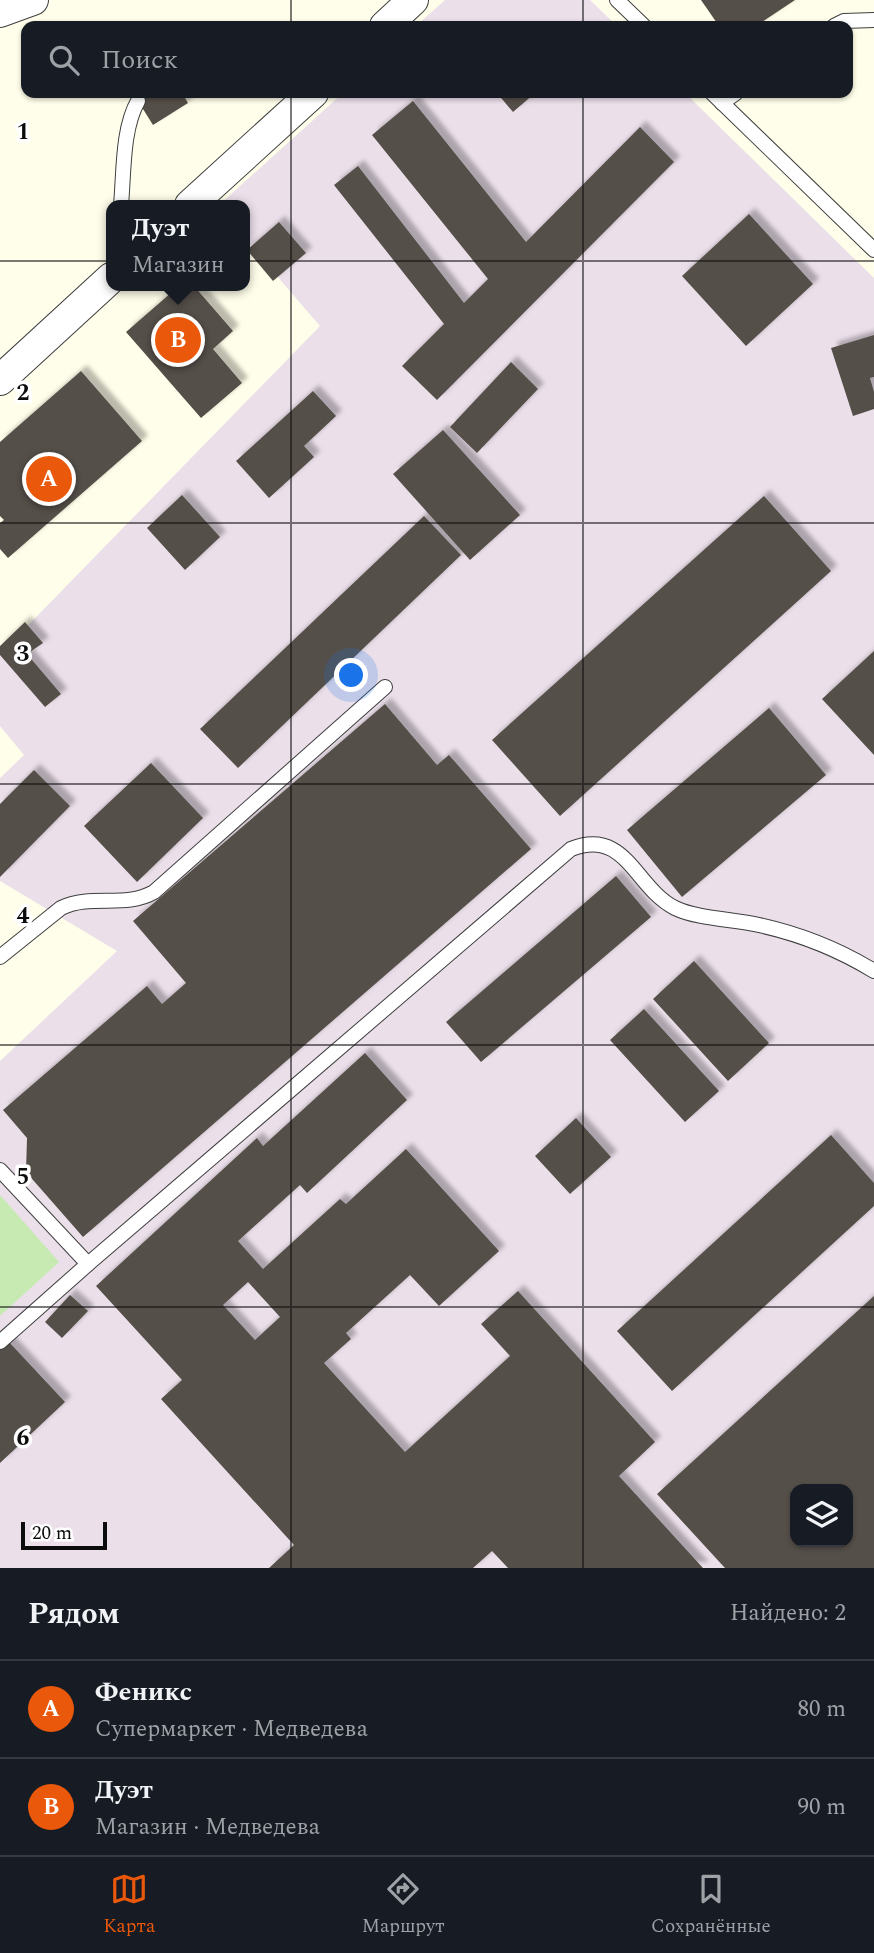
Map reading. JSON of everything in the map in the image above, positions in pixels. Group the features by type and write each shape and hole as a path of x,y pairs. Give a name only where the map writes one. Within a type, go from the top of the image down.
{"street":[{"path":"0,12 33,0"},
{"path":"390,21 413,0"},
{"path":"195,200 308,98"},
{"path":"0,380 106,283"}],"lane":[{"path":"617,0 639,21"},
{"path":"853,21 874,20"},
{"path":"717,98 874,250"},
{"path":"121,200 128,127 138,101"},
{"path":"0,957 61,908 72,903 89,900 125,901 144,898 154,892 385,687"},
{"path":"0,1342 570,849 584,844 610,848 625,858 673,907 804,937 848,955 874,971"},
{"path":"0,1170 88,1264"}],"shaded area":[{"path":"445,0 590,0 612,21 422,21"},
{"path":"337,98 690,98 874,278 874,1568 0,1568 0,1061 117,951 0,881 0,778 24,755 0,726 0,654 320,326 250,245 250,200 225,200"}],"green space":[{"path":"0,1195 59,1262 0,1316"}],"building":[{"path":"701,0 795,0 764,21 716,21"},
{"path":"136,98 185,98 188,103 153,125"},
{"path":"501,98 529,98 513,112"},
{"path":"413,101 526,242 640,127 674,162 437,400 402,366 444,324 334,185 358,166 464,303 488,279 372,135"},
{"path":"749,214 813,284 746,346 682,276"},
{"path":"279,222 306,253 273,281 250,254 250,247"},
{"path":"173,291 198,291 233,331 213,349 242,383 201,418 126,332"},
{"path":"874,335 874,377 870,378 874,392 874,409 853,416 831,348"},
{"path":"511,362 538,389 477,453 450,427"},
{"path":"81,371 142,441 8,558 0,549 0,523 4,520 0,516 0,442"},
{"path":"313,391 336,416 304,446 314,457 269,498 236,461"},
{"path":"443,430 520,515 470,560 393,474"},
{"path":"182,495 220,537 185,570 147,528"},
{"path":"764,496 831,571 560,816 492,740"},
{"path":"424,516 461,555 238,768 200,729"},
{"path":"25,622 43,643 27,654 61,694 45,707 0,655 0,646"},
{"path":"874,651 874,755 822,699"},
{"path":"385,704 437,765 449,755 531,849 83,1237 26,1172 27,1138 3,1110 147,986 162,1004 186,983 133,921"},
{"path":"769,708 826,775 682,897 627,830"},
{"path":"151,763 203,818 137,882 84,826"},
{"path":"34,770 70,806 0,877 0,804"},
{"path":"616,876 651,917 481,1062 446,1022"},
{"path":"694,961 769,1043 728,1081 653,999"},
{"path":"644,1009 719,1091 685,1122 610,1040"},
{"path":"365,1053 407,1100 307,1193 300,1185 238,1241 263,1269 340,1199 346,1204 406,1149 499,1251 439,1306 410,1275 346,1333 351,1339 324,1363 405,1452 510,1356 481,1324 518,1291 655,1442 619,1476 703,1568 508,1568 492,1551 473,1568 269,1568 294,1545 161,1399 182,1380 96,1286 257,1138 263,1146","holes":["248,1282 280,1317 255,1340 223,1305"]},
{"path":"576,1118 611,1157 570,1194 535,1156"},
{"path":"831,1135 874,1183 874,1206 672,1391 617,1331"},
{"path":"70,1295 88,1311 62,1338 45,1322"},
{"path":"874,1296 874,1568 725,1568 657,1494"},
{"path":"8,1341 65,1402 0,1463 0,1348"}],"place":[{"name":"Дуэт","path":"178,340"},
{"name":"Феникс","path":"49,479"}]}
